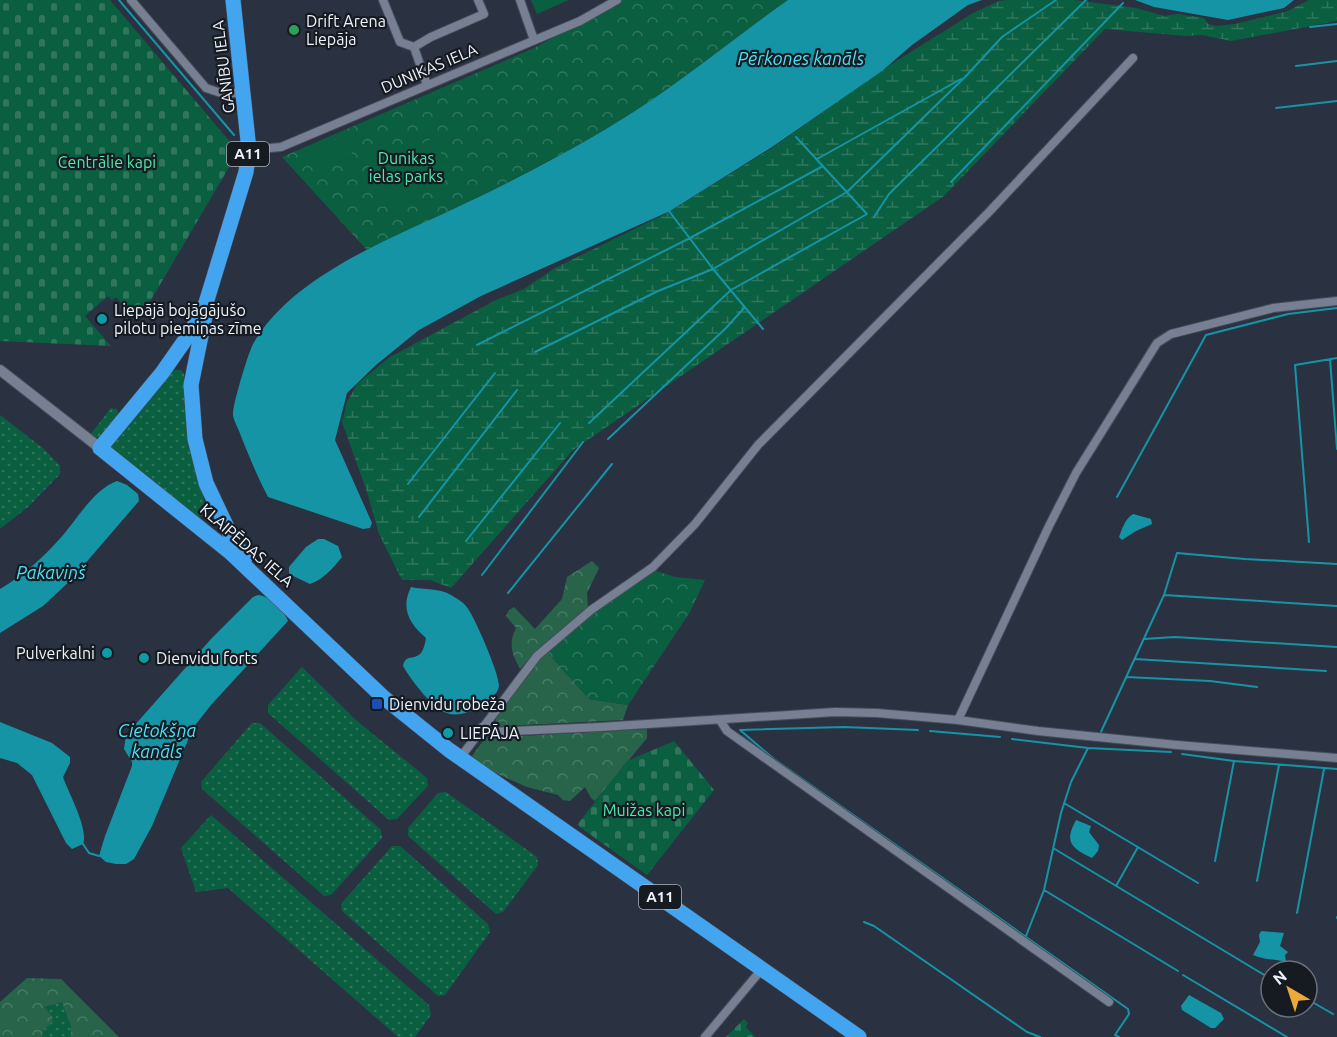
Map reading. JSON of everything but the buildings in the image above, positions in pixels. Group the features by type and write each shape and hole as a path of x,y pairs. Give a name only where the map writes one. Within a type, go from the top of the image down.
{"highway":[{"name":"GANĪBU IELA","path":"233,0 249,150 246,172 206,303 191,386 195,439 206,483 232,538 263,582"},
{"name":"GANĪBU IELA","path":"100,448 162,373 190,333 206,303"},
{"path":"162,373 169,366 177,363 183,365 189,372 191,386"},
{"name":"KLAIPĒDAS IELA","path":"100,448 193,522 263,582 383,697 460,758"},
{"path":"193,522 201,522 210,516 206,483"},
{"name":"A11","path":"460,758 859,1037"}],"main road":[{"name":"KLAIPĒDAS IELA","path":"0,370 100,448"}],"street":[{"path":"131,0 206,88 224,94 244,92"},
{"path":"383,0 400,42 414,47 484,14 478,0"},
{"path":"520,0 534,40"},
{"name":"DUNIKAS IELA","path":"249,150 281,147 580,21 617,0"},
{"path":"414,47 427,85"},
{"path":"460,758 548,645 606,599 653,567 667,553 695,524 758,445 988,212 1133,58"},
{"path":"958,720 1049,526 1077,473 1157,343 1171,334 1273,309 1337,301"},
{"path":"482,727 490,732 600,728 836,712 958,720 1177,745 1337,758"},
{"path":"720,720 727,731 1109,1002"},
{"path":"705,1037 762,969"}],"green space":[{"name":"Centrālie kapi","path":"0,0 110,0 236,149 235,157 138,322 116,297 112,300 108,296 85,316 111,346 0,341"},
{"path":"531,0 569,0 537,14"},
{"name":"Dunikas ielas parks","path":"621,0 788,0 676,83 606,129 506,183 367,250 282,157 534,48"},
{"path":"1074,0 1136,8 1164,16 1179,14 1204,18 1208,24 1216,26 1235,24 1288,11 1309,0 1337,0 1337,21 1231,41 1202,35 1186,36 1105,29 944,196 573,450 451,588 430,580 402,580 379,534 342,422 347,402 357,384 390,357 496,300 524,289 555,268 667,213 772,148 890,65 973,13 999,1"},
{"path":"344,136 353,156 321,170 313,149"},
{"path":"434,138 451,176 382,207 365,169"},
{"path":"181,370 184,374 205,507 202,516 196,517 112,449 111,445 168,374"},
{"path":"111,408 117,409 119,416 98,438 90,435"},
{"path":"0,415 44,449 60,466 60,474 28,507 0,529"},
{"path":"592,561 599,568 587,593 588,608 535,653 520,669 512,649 512,639 516,628 506,616 509,610 514,607 535,629 562,599 567,577"},
{"path":"653,570 675,577 705,580 690,612 628,705 589,699 547,652 594,613"},
{"path":"547,652 589,699 628,705 623,720 501,726 496,723 495,716"},
{"path":"302,667 357,721 427,778 428,786 397,819 389,820 268,713 268,705"},
{"path":"252,723 260,723 381,830 382,838 331,895 324,896 202,789 201,782"},
{"path":"647,729 647,738 595,801 585,787 570,801 563,800 558,795 527,787 486,769 472,756 485,738"},
{"name":"Muižas kapi","path":"674,741 714,790 647,875 577,825 627,761"},
{"path":"446,792 537,857 538,865 503,912 496,914 408,836 408,828 438,793"},
{"path":"211,815 429,1005 431,1015 415,1037 398,1037 228,888 196,892 181,848"},
{"path":"392,846 400,846 488,924 490,932 445,995 438,996 342,911 341,904"},
{"path":"27,978 61,979 119,1037 70,1037 71,1027 62,1002 44,1007 52,1016 53,1021 43,1031 42,1037 0,1037 0,1002"},
{"path":"62,1002 71,1027 71,1037 42,1037 44,1007"},
{"path":"744,1019 748,1023 746,1027 755,1037 726,1037"}],"water":[{"name":"Pērkones kanāls","path":"788,0 982,0 968,5 912,45 882,71 772,147 670,211 481,296 419,330 376,365 347,393 335,440 372,523 370,528 363,529 268,497 233,414 241,379 253,344 271,319 294,297 320,277 349,260 520,177 606,129 676,83"},
{"path":"1135,0 1294,0 1284,8 1228,20 1154,7"},
{"name":"Pakaviņš","path":"117,481 127,485 138,494 139,501 71,580 43,606 0,633 0,589 42,557 95,496"},
{"path":"1133,514 1151,519 1152,524 1122,540 1119,537"},
{"path":"318,539 324,539 338,546 342,557 324,576 310,584 289,574 289,567 306,547"},
{"path":"411,587 447,593 463,603 470,612 491,658 499,686 494,695 478,708 458,714 444,712 424,694 403,666 408,658 416,657 421,653 426,638 408,616 406,602"},
{"name":"Cietokšņa kanāls","path":"258,595 276,604 288,621 211,705 193,728 152,826 134,859 126,864 106,862 99,856 132,766 124,749 126,735 211,639 253,597"},
{"path":"0,722 52,743 70,757 70,763 63,777 81,820 83,844 72,849 66,843 32,775 17,763 0,758"},
{"path":"1076,820 1091,826 1089,832 1099,845 1098,851 1092,858 1072,844 1070,834"},
{"path":"1261,931 1284,933 1280,946 1288,952 1285,955 1286,959 1267,959 1253,955 1260,942"},
{"path":"1189,995 1221,1013 1224,1019 1215,1028 1211,1028 1182,1010 1181,1006"}],"waterway":[{"path":"119,0 234,135"},
{"path":"535,352 658,291 713,269 847,192 966,76 1002,37 1056,0"},
{"path":"874,217 889,194 1086,0"},
{"path":"951,182 1123,3"},
{"path":"1310,27 1337,24"},
{"path":"1296,66 1337,61"},
{"path":"817,159 961,79"},
{"path":"1276,108 1337,101"},
{"path":"589,423 731,290 867,214 796,137"},
{"path":"477,345 690,238 823,166"},
{"path":"669,211 763,329"},
{"path":"608,439 726,328 745,307"},
{"path":"1117,497 1206,335 1288,314 1337,308"},
{"path":"1309,542 1295,365 1337,358"},
{"path":"1330,359 1337,449"},
{"path":"408,484 495,373"},
{"path":"419,517 517,390"},
{"path":"466,541 560,423"},
{"path":"482,575 583,442"},
{"path":"508,593 612,464"},
{"path":"1100,734 1164,595 1177,553 1337,564"},
{"path":"1164,595 1337,606"},
{"path":"1144,639 1175,637 1337,647"},
{"path":"1135,659 1326,671"},
{"path":"1126,677 1210,681 1257,687"},
{"path":"918,730 844,727 740,730 774,759 1128,1009 1129,1014 1115,1035 1119,1037"},
{"path":"930,731 1000,737"},
{"path":"1012,739 1088,748"},
{"path":"1026,936 1044,890 1061,813 1071,782 1088,748 1171,752"},
{"path":"1182,754 1234,761 1337,769"},
{"path":"1215,861 1234,761"},
{"path":"1257,881 1279,765"},
{"path":"1297,913 1324,769"},
{"path":"1064,803 1198,883"},
{"path":"83,844 89,853 99,856"},
{"path":"1116,886 1138,847"},
{"path":"1053,848 1259,972"},
{"path":"1044,890 1178,971"},
{"path":"864,922 874,926 1027,1032 1040,1037"},
{"path":"1183,975 1287,1037"},
{"path":"1319,1006 1333,1014"}],"place":[{"name":"Drift Arena Liepāja","path":"294,30"},
{"name":"Liepājā bojāgājušo pilotu piemiņas zīme","path":"102,319"},
{"name":"Pulverkalni","path":"107,653"},
{"name":"Dienvidu forts","path":"144,658"},
{"name":"Dienvidu robeža","path":"377,704"},
{"name":"LIEPĀJA","path":"448,733"}]}
